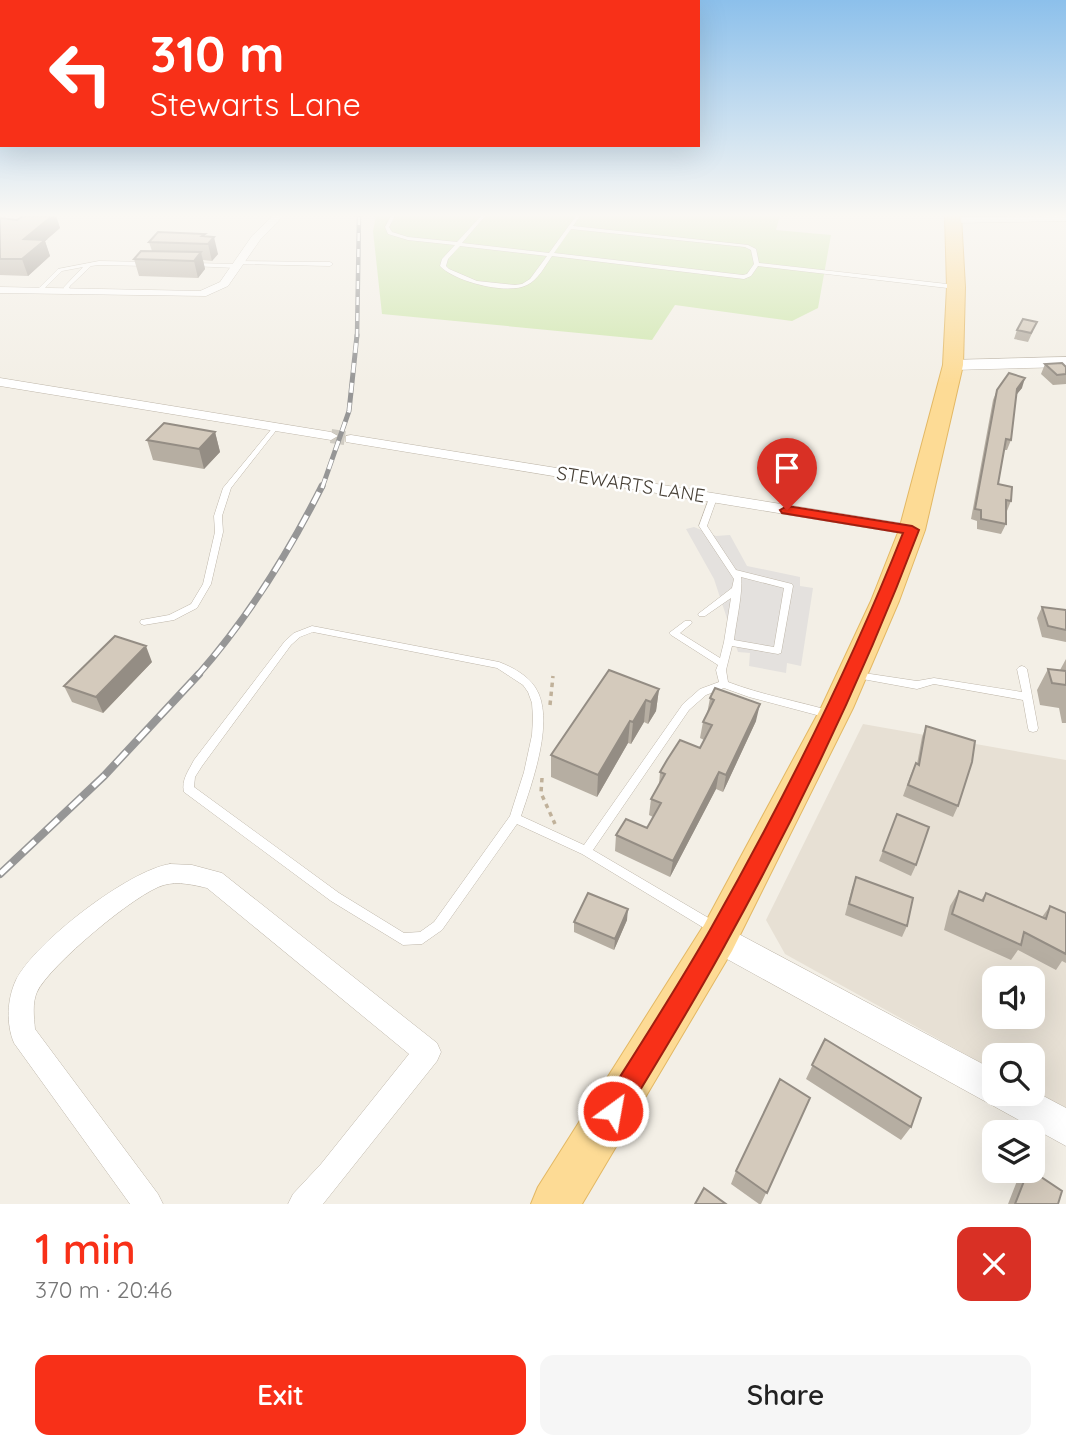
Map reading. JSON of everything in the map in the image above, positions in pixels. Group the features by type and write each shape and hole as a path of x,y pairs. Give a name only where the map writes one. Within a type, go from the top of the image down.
{"main road":[{"path":"555,1204 719,935 852,675 912,530 953,365 955,272"}],"street":[{"path":"0,290 202,294 224,285 233,272"},
{"path":"953,365 1066,362"},
{"path":"0,382 331,436"},
{"name":"STEWARTS LANE","path":"351,439 912,530"},
{"path":"148,1204 23,1034 20,1015 26,986 45,959 100,914 156,877 178,874 214,880 428,1052 331,1174 303,1204"},
{"path":"719,935 982,1082"},
{"path":"1025,1106 1066,1128"}],"lane":[{"path":"39,291 58,272"},
{"path":"71,292 66,288 81,272"},
{"path":"452,272 476,282 515,287 532,280 537,272"},
{"path":"705,272 744,277 751,272"},
{"path":"828,272 956,287"},
{"path":"145,622 171,618 194,606 207,584 219,532 218,516 227,488 276,427"},
{"path":"713,498 704,526 738,579 729,642 721,670 724,684"},
{"path":"729,642 778,652 789,586 733,572"},
{"path":"702,614 737,589"},
{"path":"688,623 674,633 723,664"},
{"path":"313,629 499,665 521,677 535,692 538,733 527,785 515,818 438,926 422,938 403,939 335,897 188,789 190,777 198,763 288,643 296,635 313,629"},
{"path":"1022,668 1033,728"},
{"path":"852,675 916,685 934,681 1027,697"},
{"path":"586,851 686,707 703,692 724,684 740,691 799,704 833,716"},
{"path":"515,818 586,851 719,935"}],"path":[{"path":"549,715 553,676"},
{"path":"543,767 541,793 557,827"}],"shaded area":[{"path":"694,527 716,536 730,535 747,566 800,577 800,586 813,588 801,666 787,663 786,673 749,666 750,653 738,652 714,579 686,529"},
{"path":"863,724 1066,760 1066,1109 1045,1098 1045,1043 982,1043 982,1063 785,954 766,920"}],"green space":[{"path":"377,272 824,272 818,308 792,321 675,305 652,340 382,314"}],"building":[{"path":"1023,319 1037,322 1031,333 1017,330"},
{"path":"1062,363 1066,367 1066,374 1057,375 1045,364"},
{"path":"1009,373 1025,378 1017,389 1011,440 1006,439 998,484 1012,487 1011,501 1006,500 1006,524 981,519 981,510 975,509 997,390"},
{"path":"164,423 215,432 199,449 147,440"},
{"path":"1042,607 1066,610 1066,630 1048,626"},
{"path":"115,636 146,646 96,697 64,686"},
{"path":"1048,669 1066,671 1066,685 1052,683"},
{"path":"609,670 659,689 651,702 646,700 633,722 630,721 598,775 551,755"},
{"path":"715,688 760,704 726,775 719,772 673,861 616,835 626,819 647,828 661,803 651,799 665,774 660,772 667,760 680,740 700,748 712,725 703,722 714,700 710,698"},
{"path":"926,726 975,741 972,762 958,806 908,785 916,763 919,765"},
{"path":"897,814 929,827 916,865 883,851"},
{"path":"856,877 913,898 907,926 849,904"},
{"path":"959,891 983,901 986,893 1046,919 1050,906 1066,913 1066,954 1024,932 1021,945 952,914"},
{"path":"588,893 628,909 615,939 574,922"},
{"path":"825,1039 921,1098 911,1127 812,1065"},
{"path":"780,1079 810,1098 767,1193 736,1171"},
{"path":"1045,1180 1062,1191 1058,1204 1015,1204 1023,1183 1045,1183"},
{"path":"704,1188 726,1204 695,1204"}],"tunnel":[{"path":"331,436 351,439"}],"railway":[{"path":"357,337 358,272"},
{"path":"322,488 349,411 357,335"},
{"path":"197,676 266,585 322,486"},
{"path":"0,874 104,776 199,674"}],"route":[{"path":"613,1111 718,938 837,708 885,601 912,530 787,510"}]}
